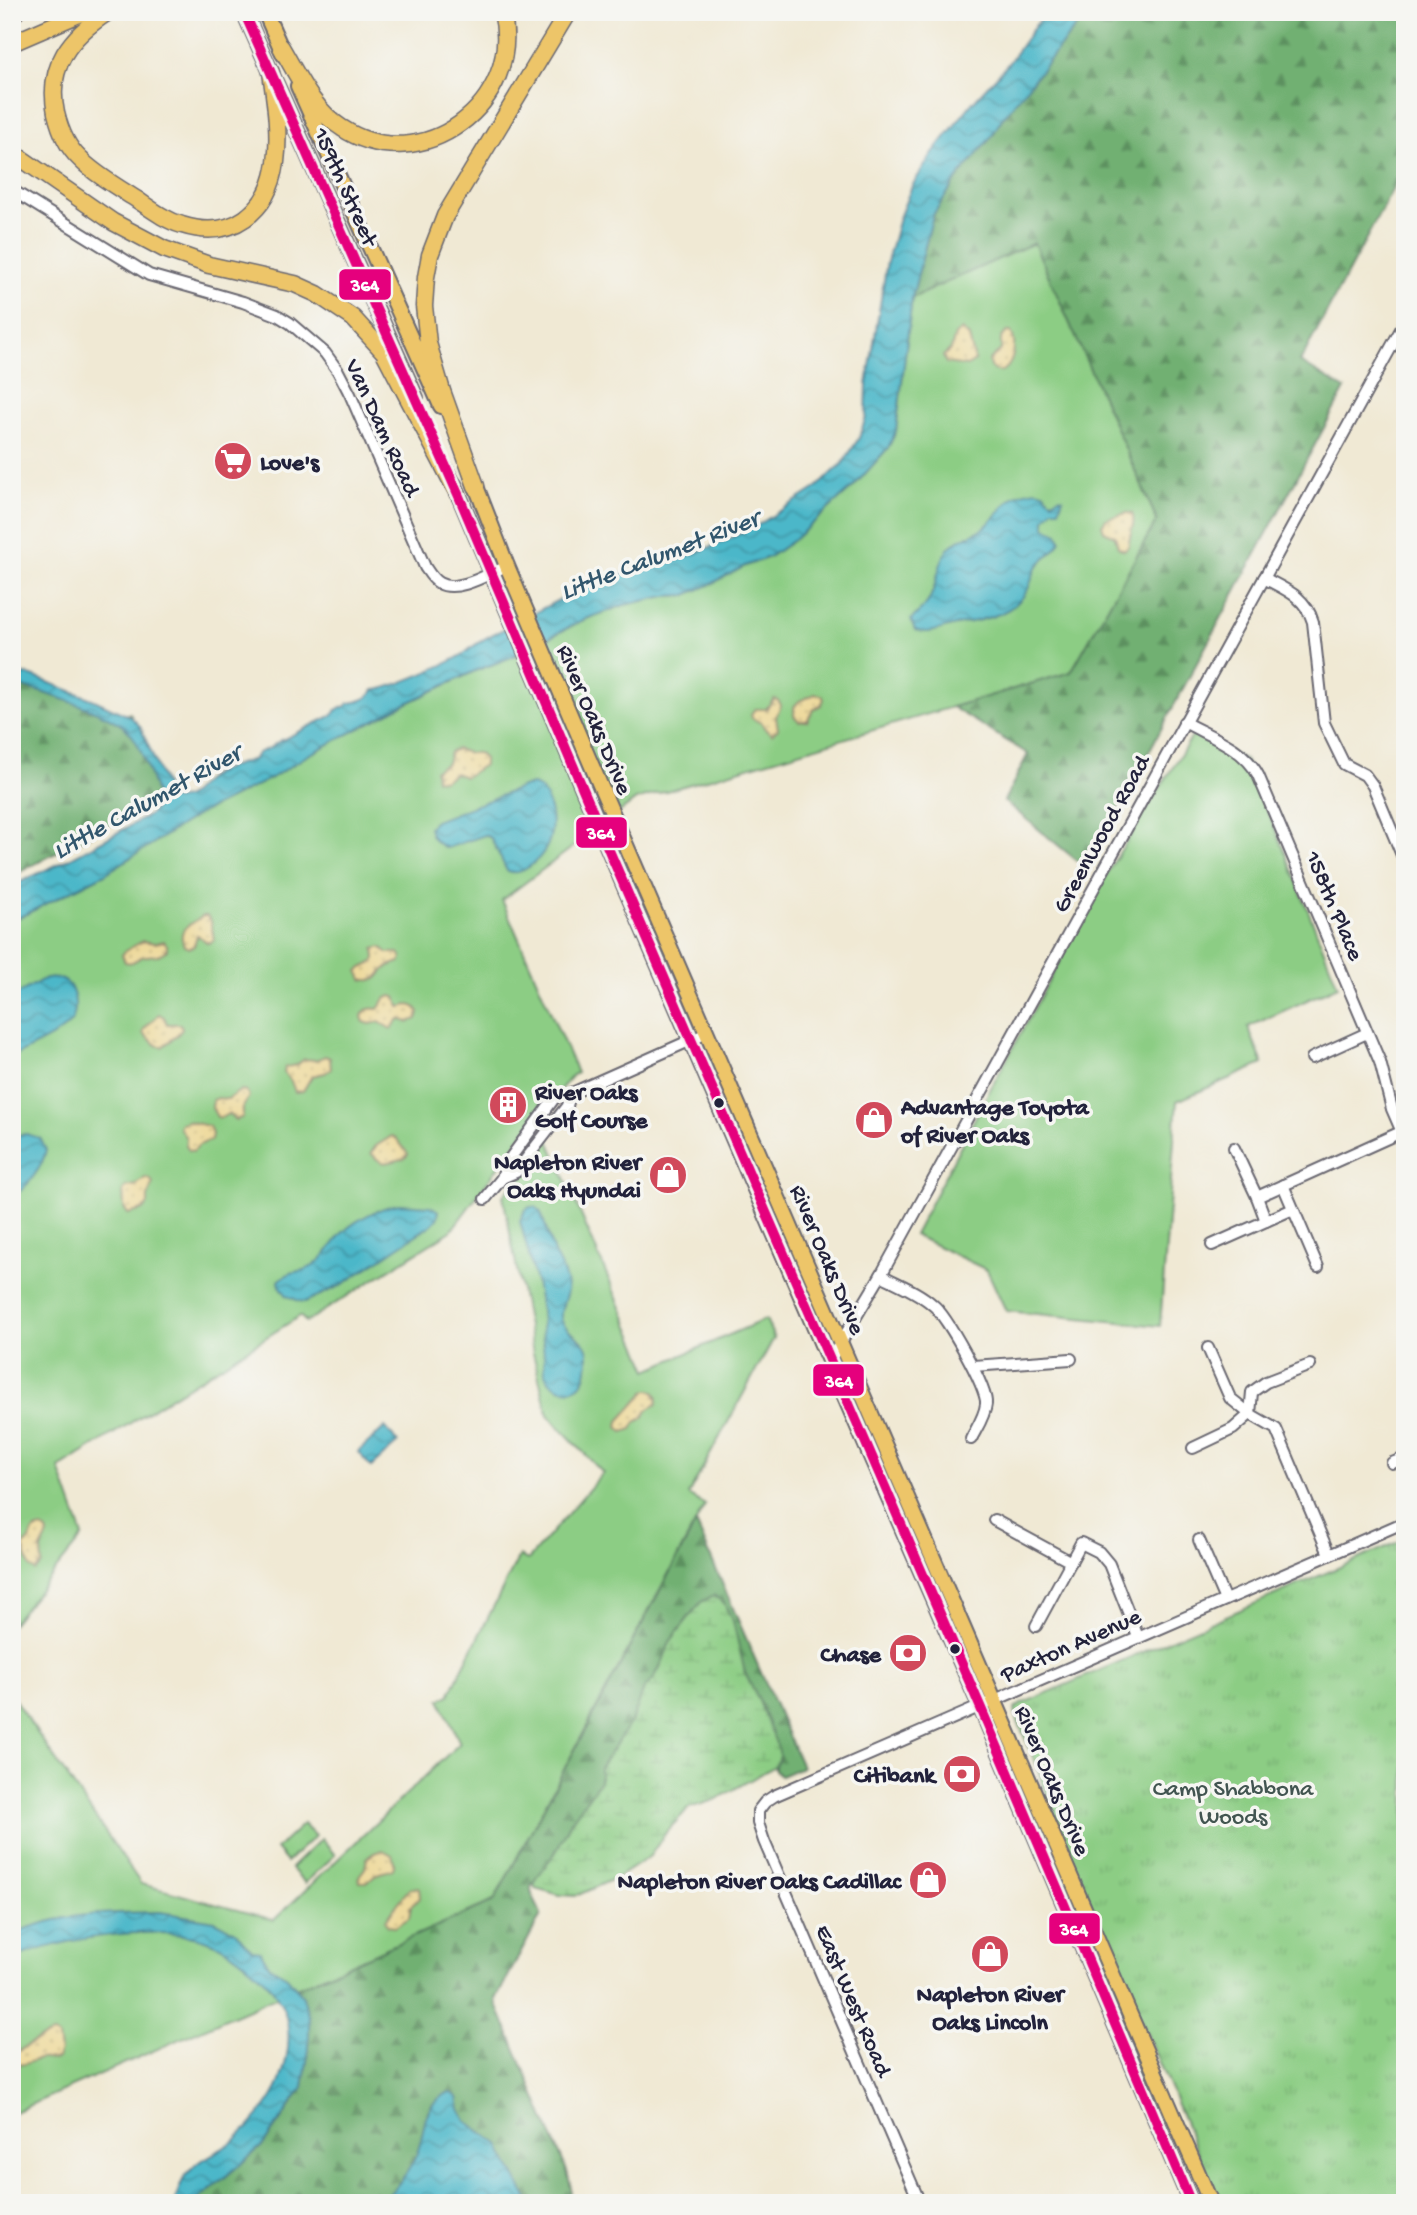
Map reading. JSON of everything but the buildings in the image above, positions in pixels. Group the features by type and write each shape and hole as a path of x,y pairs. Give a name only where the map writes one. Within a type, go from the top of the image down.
{"highway":[{"path":"12,43 84,12"},
{"path":"108,12 83,30 62,59 54,80 53,99 58,123 67,145 80,159 161,216 181,225 201,230 233,226 257,209 265,196 272,182 276,162 278,130 271,72"},
{"path":"281,47 320,110 344,130 374,142 411,144 435,138 461,124 477,110 489,94 505,54 502,12"},
{"path":"477,486 442,391 428,343 425,306 429,255 444,216 568,12"},
{"path":"12,152 113,222 164,250 209,265 295,284 338,306 368,332 384,352 458,494"}],"main road":[{"name":"159th Street","path":"244,12 458,494"},
{"name":"159th Street","path":"265,12 477,486"},
{"name":"River Oaks Drive","path":"477,486 507,566 557,684 1211,2203"},
{"name":"River Oaks Drive","path":"458,494 1191,2203"}],"street":[{"name":"Van Dam Road","path":"12,190 149,275 259,308 290,323 309,338 331,362 350,394 425,567 433,578 442,586 455,586 470,583 507,566"},
{"name":"Greenwood Road","path":"829,1362 881,1275 1405,322"},
{"path":"1264,578 1299,598 1309,608 1313,622 1324,723 1344,764 1365,775 1373,786 1402,855"},
{"name":"158th Place","path":"1184,722 1244,754 1252,763 1380,1062 1392,1109 1403,1136"},
{"path":"485,1199 502,1178 506,1164 555,1097 570,1094 707,1033"},
{"path":"1312,1058 1367,1033"},
{"path":"1257,1197 1403,1136"},
{"path":"1234,1148 1266,1221"},
{"path":"1283,1185 1318,1267"},
{"path":"1212,1245 1293,1209"},
{"path":"881,1275 934,1305 973,1366 984,1389 986,1404 971,1439"},
{"path":"1208,1348 1230,1398 1276,1429 1329,1554"},
{"path":"973,1366 1071,1359"},
{"path":"1193,1448 1233,1429 1250,1414 1252,1392 1266,1382 1310,1365"},
{"path":"1392,1463 1405,1458"},
{"path":"993,1520 1071,1562"},
{"name":"Paxton Avenue","path":"758,1811 774,1796 1405,1522"},
{"path":"1199,1540 1224,1600"},
{"path":"1036,1626 1082,1543 1099,1552 1109,1564 1139,1637"},
{"name":"East West Road","path":"758,1811 758,1823 764,1841 920,2203"}],"green space":[{"path":"1088,12 1405,12 1405,166 1300,362 1345,389 1086,868 1004,801 1028,754 952,707 1071,672 1157,520 1034,243 912,298 933,215 1001,120"},
{"name":"River Oaks Golf Course","path":"1034,242 1158,520 1071,672 636,800 502,900 577,1073 534,1119 451,1231 306,1322 300,1316 59,1468 83,1536 12,1624 12,921 105,874 199,814 270,779 308,755 401,706 511,657 583,620 624,605 666,596 686,595 769,557 795,539 854,486 888,448 896,431 912,298"},
{"path":"12,678 119,717 130,713 166,795 12,876"},
{"path":"1193,735 1245,760 1338,986 1248,1027 1263,1064 1177,1101 1160,1326 1006,1311 987,1270 914,1235 1113,863"},
{"name":"River Oaks Golf Course","path":"547,1136 648,1370 766,1319 774,1338 688,1495 705,1505 494,1901 12,2113 12,1696 141,1884 274,1920 460,1743 440,1700 449,1695 519,1556 528,1560 603,1473 548,1415 533,1353 503,1196 510,1187 516,1186 526,1171 525,1167"},
{"path":"696,1523 802,1767 781,1776 775,1770 779,1759 739,1651 695,1609 670,1642 654,1679 644,1689 633,1719 600,1768 600,1781 572,1820 554,1855 531,1887 541,1915 496,1999 567,2171 571,2188 570,2203 194,2203 263,2145 298,2095 303,1996 296,1988 494,1901"},
{"name":"Camp Shabbona Woods","path":"1405,1539 1405,2203 1219,2203 1056,1822 1015,1709 1021,1704"},
{"path":"714,1595 725,1605 733,1621 745,1673 779,1751 775,1766 715,1800 689,1808 667,1831 650,1856 618,1877 576,1896 535,1888 538,1876 554,1855 572,1820 600,1781 600,1768 633,1719 644,1689 654,1679 670,1642 701,1602"},
{"path":"303,1824 315,1836 287,1862 276,1849"},
{"path":"321,1839 335,1855 305,1883 291,1868"}],"sand":[{"path":"962,330 969,337 975,361 967,366 946,363 943,356 951,349 955,335"},
{"path":"1011,332 1013,338 1013,354 1007,367 1003,371 997,371 990,367 989,360 1001,350 1001,338"},
{"path":"1132,513 1134,521 1129,546 1124,550 1118,547 1115,536 1104,531 1102,525 1106,519"},
{"path":"815,694 822,695 824,699 821,705 813,710 807,721 799,721 794,716 794,707 799,701"},
{"path":"774,699 781,705 776,717 778,729 772,734 752,718 751,714 755,709 766,709"},
{"path":"456,749 478,753 484,759 484,765 465,777 455,773 444,780 436,779 435,770 447,763 450,752"},
{"path":"203,916 207,916 211,921 214,940 208,943 197,935 194,946 184,946 183,931"},
{"path":"143,941 164,941 167,950 125,962 122,955 125,951"},
{"path":"381,947 388,953 399,953 402,958 400,962 389,966 375,979 362,979 358,971 373,962 374,949"},
{"path":"396,997 400,1007 415,1007 419,1012 417,1019 408,1022 399,1019 391,1029 379,1022 364,1022 362,1017 366,1010 378,1009 385,999"},
{"path":"159,1014 167,1024 180,1024 182,1028 177,1036 162,1047 143,1033"},
{"path":"325,1056 330,1058 331,1069 312,1076 303,1091 295,1092 284,1073 285,1067 297,1065 304,1059 316,1060"},
{"path":"241,1090 246,1091 249,1096 243,1107 243,1117 236,1120 228,1114 217,1117 212,1108 213,1100 228,1099"},
{"path":"187,1121 209,1126 211,1140 193,1151 189,1150 179,1127"},
{"path":"392,1136 408,1154 404,1158 380,1162 371,1153 376,1146"},
{"path":"145,1178 153,1183 148,1204 143,1210 128,1214 124,1208 123,1190"},
{"path":"647,1390 656,1394 657,1404 647,1410 632,1429 623,1432 618,1427 619,1421"},
{"path":"42,1528 48,1535 41,1549 42,1564 35,1571 30,1567 23,1547 34,1530"},
{"path":"383,1850 392,1855 393,1868 367,1882 360,1882 359,1876 365,1868 367,1858"},
{"path":"419,1887 420,1898 411,1906 409,1918 395,1927 388,1926 386,1920 409,1889"},
{"path":"53,2034 58,2037 60,2051 57,2059 40,2059 23,2064 12,2060 13,2055 21,2049"}],"water":[{"path":"1045,12 1088,12 1001,120 933,215 912,298 896,431 888,448 854,486 795,539 769,557 686,595 666,596 624,605 583,620 511,657 401,706 308,755 270,779 199,814 105,874 12,921 12,886 148,816 159,805 139,748 123,726 76,704 12,684 12,671 92,699 131,717 140,726 170,797 173,800 180,799 189,796 217,773 254,759 277,742 333,715 348,703 363,700 374,690 406,681 447,663 487,637 589,584 611,576 650,569 723,542 758,525 816,488 843,463 859,438 866,417 867,385 887,262 899,218 912,186 932,154 973,102 1007,65"},
{"path":"1037,490 1044,492 1053,501 1059,497 1063,498 1059,509 1053,509 1045,519 1045,527 1058,534 1061,541 1039,564 1022,598 1014,606 995,616 934,631 915,630 911,620 929,600 948,549 989,524 1017,495"},
{"path":"533,785 546,797 552,828 544,851 534,863 521,871 507,871 491,838 485,835 447,848 437,843 431,835 429,827 435,821"},
{"path":"53,978 66,982 72,989 75,1007 72,1020 54,1035 12,1057 12,997 42,980"},
{"path":"26,1134 40,1138 46,1150 34,1176 12,1197 12,1136"},
{"path":"399,1204 430,1206 439,1211 437,1219 340,1286 305,1302 287,1296 280,1286 279,1281 283,1277 313,1266 324,1257 343,1232 358,1221"},
{"path":"530,1207 540,1211 566,1279 567,1293 561,1313 562,1321 587,1348 585,1375 583,1381 574,1389 557,1387 545,1373 541,1310 520,1221 525,1210"},
{"path":"385,1427 398,1443 371,1467 358,1452"},
{"path":"160,1912 215,1921 236,1932 252,1950 260,1951 270,1967 287,1977 303,1996 309,2019 309,2049 303,2087 263,2145 194,2203 174,2203 185,2177 192,2168 235,2140 248,2127 267,2105 280,2081 288,2051 288,2024 284,2010 270,1986 242,1961 217,1944 189,1936 164,1933 84,1939 12,1959 12,1934 31,1927 85,1915"},
{"path":"450,2092 458,2097 466,2121 500,2145 530,2203 381,2203 402,2180 414,2160 429,2110 440,2097"}],"transit line":[{"name":"364","path":"244,12 458,494 1191,2203"}],"place":[{"name":"Love's","path":"233,461"},
{"name":"River Oaks Golf Course","path":"508,1105"},
{"name":"Advantage Toyota of River Oaks","path":"874,1120"},
{"name":"Napleton River Oaks Hyundai","path":"668,1175"},
{"name":"Chase","path":"908,1653"},
{"name":"Citibank","path":"962,1774"},
{"name":"Napleton River Oaks Cadillac","path":"928,1880"},
{"name":"Napleton River Oaks Lincoln","path":"990,1954"}],"water label":[{"name":"Little Calumet River","path":"659,553"},
{"name":"Little Calumet River","path":"146,800"}]}
